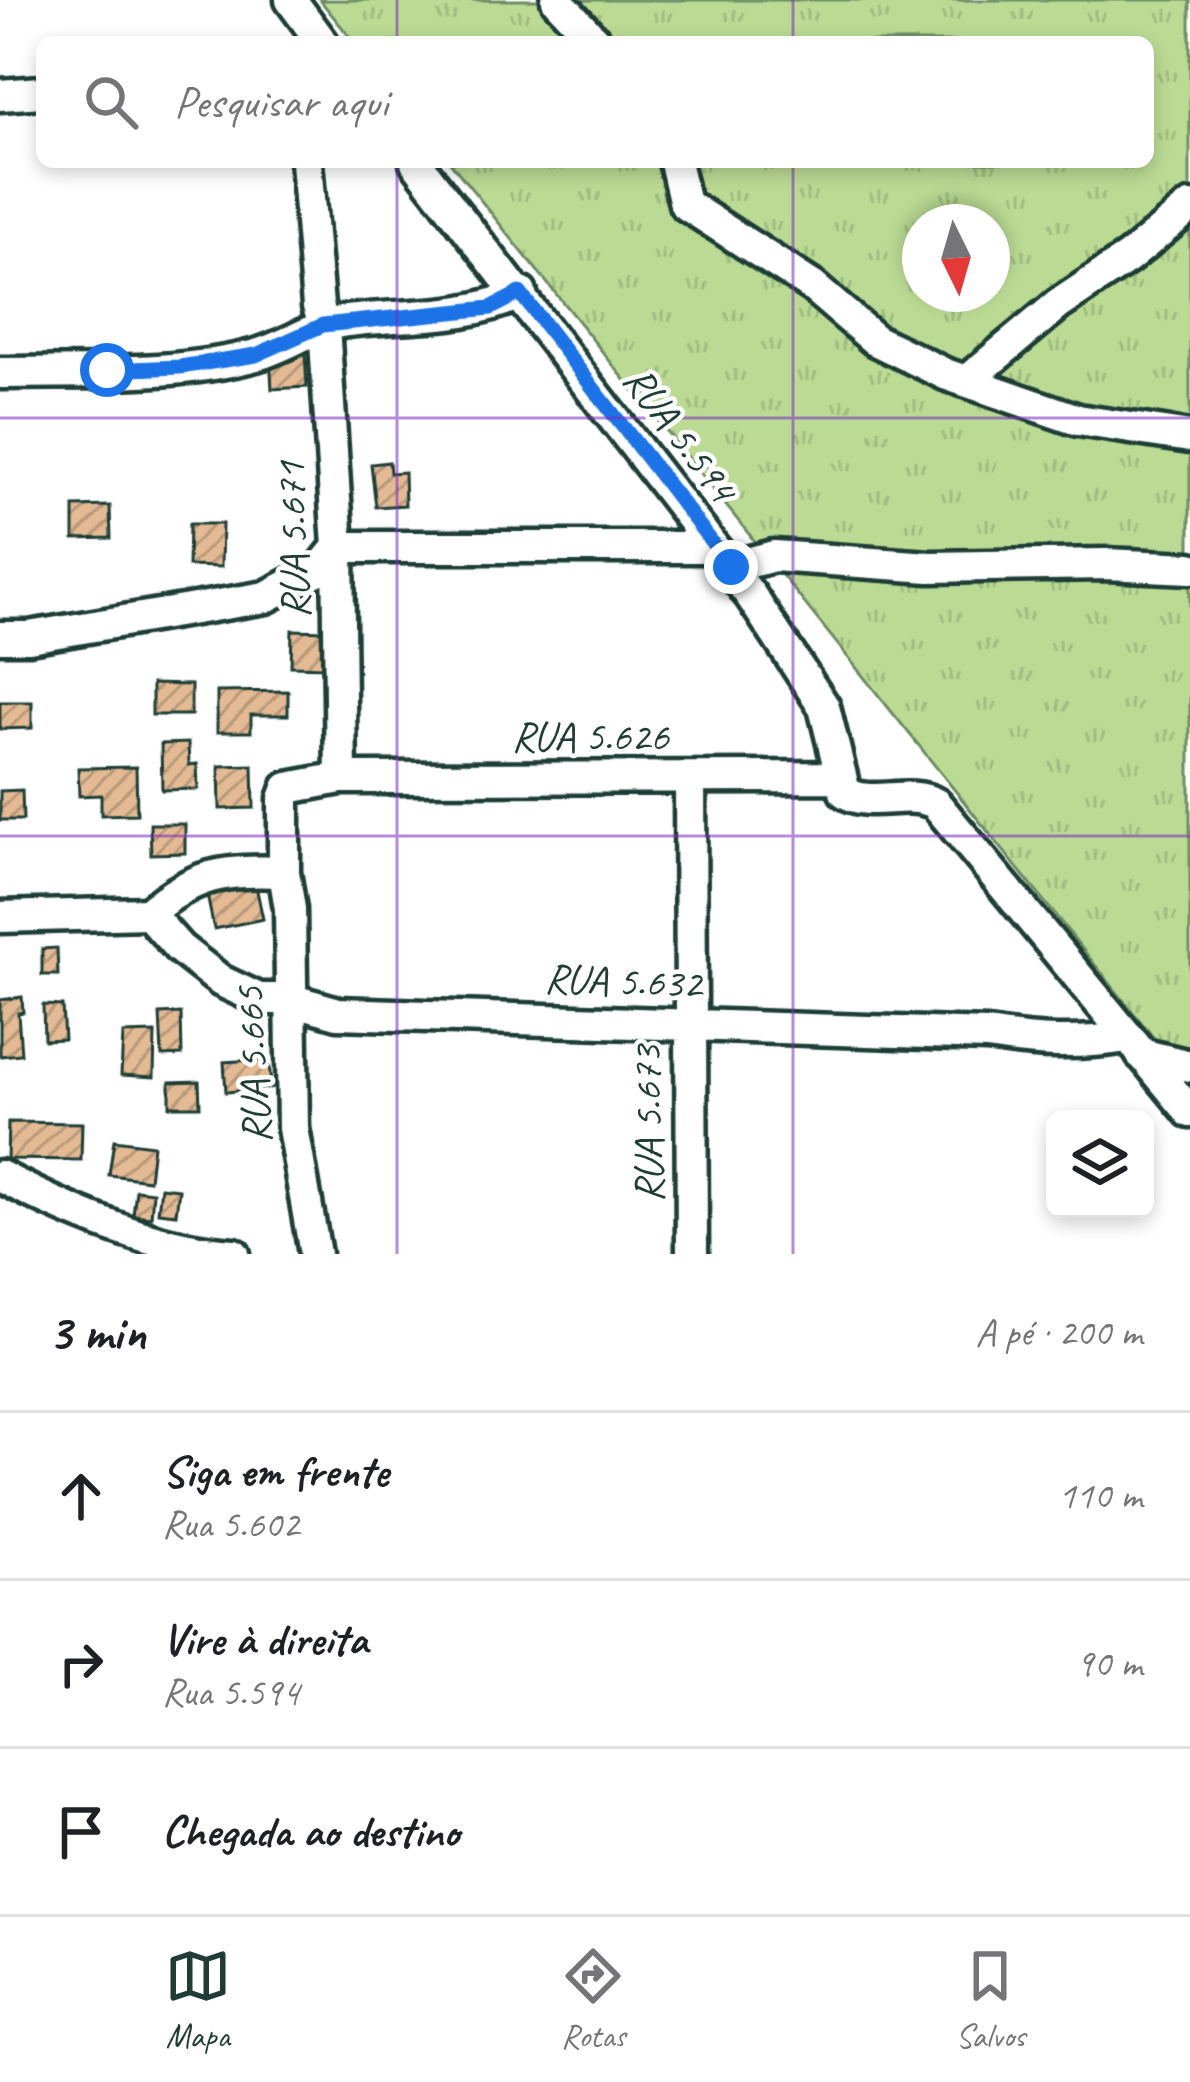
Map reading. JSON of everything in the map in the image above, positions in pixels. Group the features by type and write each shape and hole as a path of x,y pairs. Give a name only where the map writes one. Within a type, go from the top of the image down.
{"street":[{"path":"291,0 318,36"},
{"path":"556,0 590,36"},
{"path":"0,94 36,92"},
{"name":"RUA 5.671","path":"306,168 338,547 341,778"},
{"name":"RUA 5.594","path":"421,168 722,557 824,707 836,746 838,777"},
{"path":"676,168 685,204 812,286 875,340 965,380 1078,420 1190,436"},
{"path":"965,380 1190,207"},
{"path":"0,373 180,367 256,355 323,325 491,308 520,293"},
{"path":"0,637 29,637 266,597 321,568 338,547 774,556 931,567 1190,568"},
{"path":"838,777 849,797 922,798 936,804 1190,1112"},
{"name":"RUA 5.626","path":"341,778 838,777"},
{"path":"0,917 148,914 179,887 233,870 284,872 284,799 289,788 341,778"},
{"name":"RUA 5.673","path":"690,778 692,1254"},
{"name":"RUA 5.665","path":"284,872 290,909 293,1127 315,1254"},
{"name":"RUA 5.632","path":"148,914 178,948 221,981 259,999 289,999 338,1012 986,1035 1035,1043 1134,1046"},
{"path":"1134,1046 1190,1066"},
{"path":"0,1176 93,1219 182,1250 234,1254"}],"green space":[{"path":"320,0 1190,0 1190,1083 455,168 1154,168 1154,36 349,36"}],"building":[{"path":"305,354 307,387 272,389 270,356"},
{"path":"389,462 390,473 404,472 405,505 376,507 371,464"},
{"path":"110,506 111,538 74,539 74,507"},
{"path":"189,524 222,524 221,567 188,566"},
{"path":"292,630 326,631 325,667 291,666"},
{"path":"152,684 191,685 191,715 152,715"},
{"path":"288,691 288,715 251,715 251,732 217,732 217,692"},
{"path":"0,702 32,702 32,728 0,729"},
{"path":"188,743 189,765 197,764 198,789 162,790 161,744"},
{"path":"253,765 254,808 220,809 219,766"},
{"path":"136,767 137,814 101,815 101,795 79,796 78,768"},
{"path":"22,790 23,820 0,820 0,791"},
{"path":"150,824 185,824 185,853 151,854"},
{"path":"256,886 263,919 214,929 207,895"},
{"path":"57,948 58,975 42,975 42,949"},
{"path":"22,997 23,1012 18,1013 21,1054 0,1056 0,1000"},
{"path":"43,1005 62,1006 64,1039 44,1040"},
{"path":"181,1013 182,1055 162,1056 160,1014"},
{"path":"155,1033 154,1077 121,1075 123,1034"},
{"path":"269,1059 271,1088 226,1092 224,1062"},
{"path":"199,1081 200,1106 170,1106 170,1082"},
{"path":"8,1122 82,1123 81,1160 7,1159"},
{"path":"114,1140 153,1145 149,1180 109,1175"},
{"path":"161,1187 179,1189 176,1214 158,1212"},
{"path":"136,1190 153,1192 151,1217 133,1215"}],"route":[{"path":"107,370 180,367 256,355 323,325 491,308 520,293 731,567"}]}
